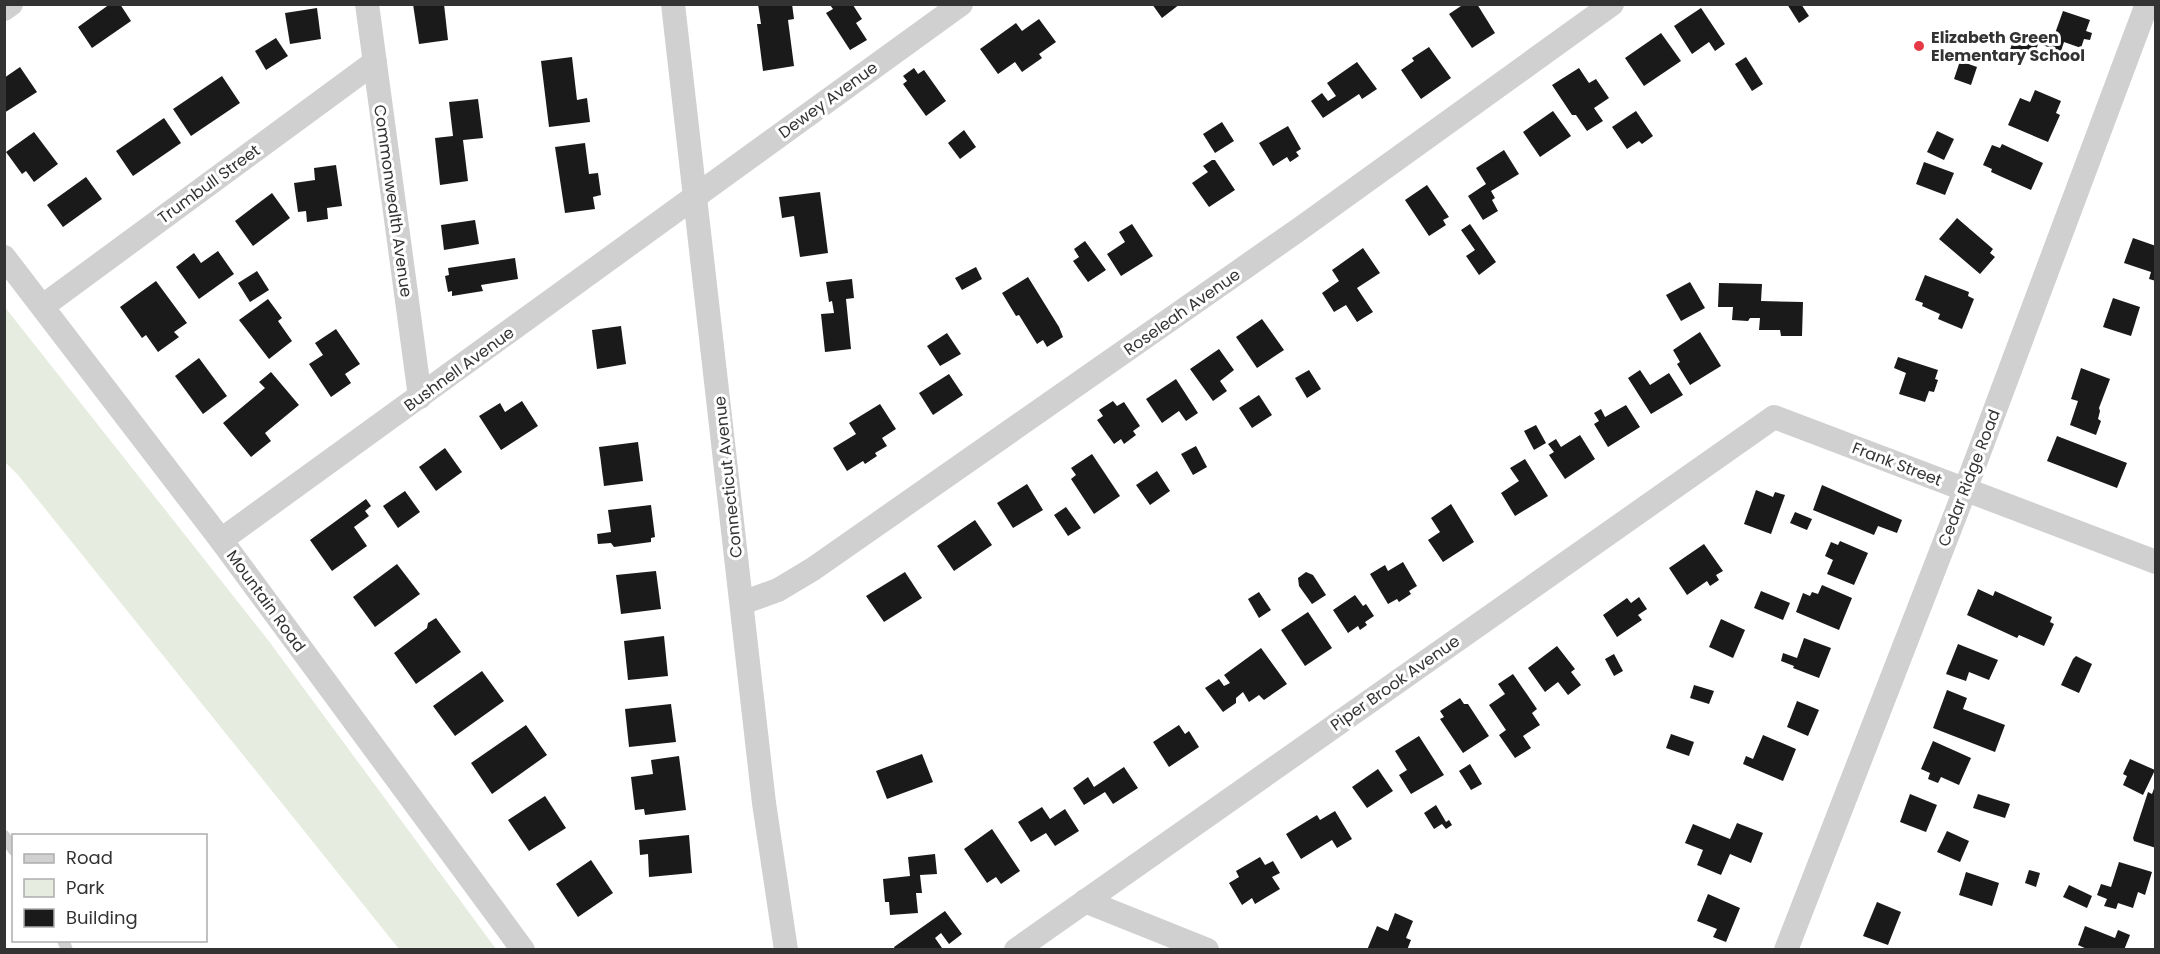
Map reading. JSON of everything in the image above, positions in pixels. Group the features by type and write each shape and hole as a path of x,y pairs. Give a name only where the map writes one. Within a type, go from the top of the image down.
{"street":[{"path":"4,9 11,4"},
{"name":"Commonwealth Avenue","path":"367,4 420,397"},
{"name":"Connecticut Avenue","path":"673,4 765,803 786,950"},
{"name":"Dewey Avenue","path":"696,195 961,4"},
{"name":"Roseleah Avenue","path":"742,603 778,590 813,569 1301,228 1612,4"},
{"name":"Cedar Ridge Road","path":"1786,950 1965,490 2147,4"},
{"name":"Trumbull Street","path":"43,306 375,62"},
{"name":"Bushnell Avenue","path":"221,540 696,195"},
{"name":"Mountain Road","path":"4,257 221,540 523,950"},
{"name":"Frank Street","path":"1774,417 2156,562"},
{"name":"Piper Brook Avenue","path":"1016,950 1774,417"},
{"path":"1085,901 1207,950"}],"green space":[{"path":"4,306 268,640 496,949 399,949 18,475 5,462"}],"building":[{"path":"110,4 120,4 131,21 92,48 78,27"},
{"path":"413,4 444,4 448,40 419,44"},
{"path":"758,4 792,4 794,19 788,20 794,66 763,71 757,24 761,24"},
{"path":"1152,4 1180,4 1162,18"},
{"path":"1464,4 1477,4 1495,33 1472,48 1449,14"},
{"path":"1787,4 1801,4 1809,16 1799,23"},
{"path":"830,5 853,5 862,19 856,23 867,40 850,50 826,13 833,9"},
{"path":"317,8 321,39 290,44 285,13"},
{"path":"1701,8 1725,44 1715,51 1709,42 1692,54 1674,26"},
{"path":"2063,11 2090,20 2086,31 2092,33 2090,40 2084,39 2081,48 2064,42 2061,51 2042,45 2045,36 2053,39"},
{"path":"1039,19 1056,42 1039,54 1042,58 1022,72 1015,62 998,74 980,49 1016,23 1022,31"},
{"path":"1661,33 1681,61 1644,86 1625,58"},
{"path":"2015,34 2039,41 2034,57 2010,50"},
{"path":"276,38 288,56 266,70 255,51"},
{"path":"1429,47 1451,78 1421,99 1401,70 1414,61 1412,58"},
{"path":"572,57 577,100 587,98 590,122 549,127 541,61"},
{"path":"1746,57 1763,84 1752,91 1735,64"},
{"path":"1960,61 1977,67 1971,85 1954,79"},
{"path":"1357,62 1377,89 1362,99 1359,94 1323,118 1311,101 1322,93 1328,101 1336,96 1327,83"},
{"path":"20,67 37,92 4,113 4,78"},
{"path":"914,68 918,74 924,70 946,101 926,116 903,84 907,81 903,76"},
{"path":"1579,68 1589,83 1596,79 1609,98 1594,108 1603,121 1587,131 1576,115 1572,115 1552,85"},
{"path":"222,76 240,103 191,136 173,109"},
{"path":"2035,90 2061,101 2056,113 2060,115 2048,142 2008,125 2020,98 2030,102"},
{"path":"478,99 483,138 463,140 468,181 440,185 435,138 453,136 449,102"},
{"path":"1553,111 1571,136 1540,157 1523,132"},
{"path":"1636,111 1653,136 1642,144 1639,141 1627,149 1612,127"},
{"path":"164,118 181,143 133,176 116,151"},
{"path":"1222,122 1234,141 1215,153 1203,134"},
{"path":"1288,126 1301,149 1296,152 1299,156 1290,162 1287,157 1273,166 1259,143"},
{"path":"964,130 976,147 960,159 948,143"},
{"path":"1937,131 1954,139 1944,160 1927,152"},
{"path":"34,132 58,164 34,182 26,171 22,174 6,152"},
{"path":"585,143 589,174 598,173 601,195 593,197 595,209 565,213 555,147"},
{"path":"2002,144 2043,163 2031,190 1991,172 1992,169 1983,165 1992,145 2000,148"},
{"path":"1504,150 1519,174 1491,191 1495,198 1492,200 1498,211 1483,220 1468,196 1486,184 1476,168"},
{"path":"1215,160 1235,190 1209,207 1192,183 1208,172 1203,166"},
{"path":"1924,162 1954,173 1945,195 1916,184"},
{"path":"336,165 342,206 327,208 328,219 307,222 306,211 298,212 294,183 315,180 314,168"},
{"path":"86,177 102,199 63,227 47,205"},
{"path":"1427,185 1449,217 1443,220 1446,225 1429,236 1405,200"},
{"path":"820,192 828,253 800,257 794,216 782,218 779,197"},
{"path":"272,193 290,218 253,246 235,221"},
{"path":"1957,218 1993,249 1990,253 1995,257 1980,274 1939,239"},
{"path":"475,220 479,244 444,250 441,225"},
{"path":"1132,224 1153,256 1121,276 1107,254 1125,242 1119,232"},
{"path":"1470,224 1496,262 1479,275 1466,256 1475,250 1461,230"},
{"path":"2133,238 2156,246 2156,281 2149,279 2151,272 2124,263"},
{"path":"1085,241 1106,270 1088,282 1073,261 1079,257 1074,249"},
{"path":"1363,248 1380,273 1357,288 1373,312 1357,322 1346,305 1334,312 1322,293 1339,281 1332,270"},
{"path":"218,251 234,274 199,299 176,267 194,253 201,263"},
{"path":"515,258 518,279 481,285 483,291 452,296 452,291 448,292 445,276 449,275 448,268"},
{"path":"976,267 982,279 962,290 955,278"},
{"path":"257,271 269,290 250,302 238,283"},
{"path":"1925,275 1969,292 1968,296 1974,299 1962,329 1938,319 1940,314 1922,306 1923,303 1915,300"},
{"path":"1028,277 1063,337 1047,347 1043,340 1037,344 1002,293"},
{"path":"852,279 854,298 846,299 851,349 825,352 821,314 834,313 832,301 829,302 826,282"},
{"path":"156,281 187,323 174,332 179,337 158,352 146,335 142,338 120,307"},
{"path":"1690,282 1705,308 1681,321 1666,295"},
{"path":"1719,283 1762,284 1761,301 1803,302 1802,336 1781,336 1780,330 1759,330 1760,318 1750,318 1748,321 1732,320 1733,307 1718,307"},
{"path":"2113,298 2140,307 2131,336 2103,327"},
{"path":"268,299 282,318 278,321 292,341 269,359 239,320"},
{"path":"1262,319 1284,350 1257,368 1236,337"},
{"path":"621,326 626,364 597,369 592,330"},
{"path":"336,329 360,364 345,374 351,383 331,397 309,364 323,355 315,343"},
{"path":"1700,332 1721,366 1690,385 1677,364 1680,362 1673,350"},
{"path":"947,333 961,354 940,366 927,346"},
{"path":"1219,349 1234,370 1220,381 1227,391 1213,401 1190,369"},
{"path":"1898,357 1938,370 1934,392 1929,391 1925,402 1899,394 1906,373 1894,368"},
{"path":"199,358 227,396 203,414 175,376"},
{"path":"2081,368 2110,379 2099,408 2098,419 2101,421 2096,435 2070,425 2078,401 2071,399"},
{"path":"1309,370 1321,389 1307,398 1295,378"},
{"path":"1640,370 1650,385 1669,373 1683,395 1651,414 1628,378"},
{"path":"271,372 299,405 265,433 271,441 251,457 223,423 265,388 259,382"},
{"path":"949,374 963,395 933,415 919,393"},
{"path":"1176,379 1198,413 1186,421 1179,411 1162,423 1146,399"},
{"path":"1259,395 1272,415 1252,428 1239,408"},
{"path":"522,401 538,426 501,450 479,416 500,403 505,412"},
{"path":"1113,401 1117,406 1124,402 1140,426 1133,431 1136,435 1124,444 1121,439 1114,444 1097,420 1103,416 1099,410"},
{"path":"880,404 896,429 882,438 887,446 875,453 877,456 847,471 833,448 856,434 849,423"},
{"path":"1626,405 1640,427 1608,447 1594,424 1599,421 1594,413 1601,409 1605,417"},
{"path":"1536,425 1546,443 1534,450 1524,431"},
{"path":"1580,435 1595,459 1565,479 1549,455 1554,452 1548,444 1556,439 1561,447"},
{"path":"2057,436 2127,463 2117,488 2047,461"},
{"path":"638,442 643,481 604,486 599,447"},
{"path":"1196,446 1207,467 1193,475 1181,454"},
{"path":"445,448 462,472 436,491 419,467"},
{"path":"1092,454 1120,496 1094,514 1071,479 1076,475 1071,468"},
{"path":"1525,459 1548,496 1515,516 1501,493 1519,481 1510,468"},
{"path":"1157,471 1170,491 1150,505 1136,485"},
{"path":"1027,484 1043,510 1013,528 997,503"},
{"path":"1822,485 1902,520 1897,533 1878,526 1874,535 1813,510"},
{"path":"1756,490 1773,497 1775,492 1785,495 1771,534 1744,524"},
{"path":"405,491 420,512 398,528 383,506"},
{"path":"366,499 371,506 365,511 369,516 354,527 367,546 332,571 310,540"},
{"path":"1451,504 1474,542 1443,562 1428,540 1440,532 1431,518"},
{"path":"651,505 655,537 651,538 651,542 614,547 611,543 598,544 597,534 611,532 608,510"},
{"path":"1066,507 1081,528 1068,536 1054,515"},
{"path":"1795,512 1812,519 1807,530 1790,523"},
{"path":"975,520 992,545 954,571 937,546"},
{"path":"1840,541 1868,553 1854,585 1827,574 1833,560 1825,556 1831,542 1838,545"},
{"path":"1704,544 1723,571 1716,575 1719,580 1710,586 1707,581 1687,595 1669,568"},
{"path":"1403,562 1417,586 1409,591 1411,594 1399,602 1397,599 1388,604 1370,574 1385,565 1388,571"},
{"path":"397,564 420,594 375,627 353,597"},
{"path":"656,571 661,609 621,614 616,575"},
{"path":"905,572 922,598 884,622 866,596"},
{"path":"1306,572 1313,575 1326,595 1312,604 1299,586 1298,578"},
{"path":"1822,585 1852,598 1839,630 1796,612 1803,593 1810,596 1812,592 1818,594"},
{"path":"1978,589 1993,596 1995,591 2052,617 2050,622 2054,624 2044,646 2019,635 2017,638 1967,615"},
{"path":"1761,591 1790,603 1783,620 1754,608"},
{"path":"1259,592 1271,610 1259,618 1248,599"},
{"path":"1355,595 1363,606 1366,604 1374,616 1365,622 1367,625 1360,630 1358,626 1348,633 1333,610"},
{"path":"1639,597 1647,609 1638,615 1642,620 1617,637 1603,615 1627,598 1631,603"},
{"path":"1308,612 1332,648 1305,666 1281,630"},
{"path":"436,618 461,652 416,684 394,653 427,628 428,623"},
{"path":"1721,619 1745,630 1733,658 1709,647"},
{"path":"664,636 668,676 628,680 624,641"},
{"path":"1804,638 1831,648 1819,678 1781,661 1783,653 1797,658"},
{"path":"1958,644 1998,660 1989,680 1969,672 1966,681 1946,674"},
{"path":"1557,646 1575,669 1571,672 1581,685 1568,695 1558,682 1545,692 1528,668"},
{"path":"1261,648 1287,684 1264,700 1259,695 1249,702 1243,692 1236,698 1236,703 1223,712 1205,688 1219,679 1224,686 1230,683 1224,675"},
{"path":"1614,654 1623,671 1614,676 1605,659"},
{"path":"2076,656 2092,664 2079,693 2061,685"},
{"path":"482,671 504,701 455,736 433,706"},
{"path":"1513,674 1537,709 1532,713 1540,725 1523,736 1531,748 1515,758 1499,735 1506,730 1489,705 1505,694 1498,684"},
{"path":"1694,685 1714,691 1709,704 1690,698"},
{"path":"1947,690 1967,698 1963,709 2005,725 1995,752 1933,728"},
{"path":"1460,698 1464,704 1468,704 1489,736 1463,753 1440,719 1444,717 1440,711"},
{"path":"1797,701 1819,710 1808,736 1787,727"},
{"path":"671,704 676,742 629,747 625,709"},
{"path":"526,725 547,755 492,794 471,763"},
{"path":"1179,725 1185,734 1189,731 1199,747 1169,767 1153,742"},
{"path":"1671,734 1694,742 1689,756 1666,748"},
{"path":"1763,735 1796,749 1783,781 1743,764 1746,756 1753,759"},
{"path":"1419,736 1444,775 1411,794 1399,775 1407,770 1395,751"},
{"path":"1933,741 1971,758 1959,785 1941,777 1938,783 1928,779 1930,773 1921,769"},
{"path":"922,754 933,782 887,799 876,771"},
{"path":"679,756 686,810 645,815 644,809 635,810 631,777 653,774 651,760"},
{"path":"2130,759 2155,770 2143,795 2123,785 2127,776 2123,774"},
{"path":"1470,764 1482,784 1471,790 1459,771"},
{"path":"1124,767 1138,788 1113,804 1105,792 1084,805 1073,788 1088,777 1094,787"},
{"path":"1378,769 1393,791 1367,808 1352,787"},
{"path":"2156,783 2156,848 2134,841 2133,838 2148,792 2152,794"},
{"path":"1910,794 1937,805 1926,832 1900,822"},
{"path":"1978,794 2010,804 2005,818 1973,808"},
{"path":"545,796 566,828 529,851 508,820"},
{"path":"1436,805 1446,822 1449,820 1452,825 1446,829 1442,824 1434,829 1424,813"},
{"path":"1042,807 1050,819 1065,809 1079,831 1055,846 1046,833 1031,842 1018,822"},
{"path":"1335,811 1352,839 1337,848 1332,840 1301,859 1286,834 1317,815 1320,820"},
{"path":"1737,823 1763,833 1751,863 1730,854 1721,875 1697,865 1703,850 1685,843 1693,824 1730,839"},
{"path":"992,829 1020,871 1001,884 996,877 987,883 964,849"},
{"path":"1947,831 1969,841 1960,862 1937,852"},
{"path":"689,835 692,873 649,877 648,854 640,855 639,840"},
{"path":"935,854 937,874 920,875 922,893 916,893 918,913 890,915 889,902 885,902 883,879 910,876 908,857"},
{"path":"1260,857 1265,865 1273,861 1280,873 1272,877 1280,889 1255,904 1252,898 1242,905 1229,883 1239,877 1236,871"},
{"path":"591,860 613,893 578,917 556,884"},
{"path":"2119,862 2152,872 2145,895 2138,892 2133,908 2118,903 2116,909 2104,906 2107,899 2097,895 2101,884 2111,887"},
{"path":"2029,870 2040,873 2036,887 2025,883"},
{"path":"1966,872 1999,883 1992,906 1959,895"},
{"path":"2069,885 2092,896 2087,908 2063,897"},
{"path":"1708,894 1740,908 1726,942 1713,937 1717,929 1697,921"},
{"path":"1877,902 1901,912 1888,945 1863,936"},
{"path":"945,911 962,934 949,944 941,933 935,938 941,950 895,950 894,947"},
{"path":"1395,913 1413,921 1406,938 1411,940 1407,950 1367,950 1377,926 1388,931"},
{"path":"2085,926 2115,938 2118,930 2130,935 2124,950 2089,950 2078,945"}],"place":[{"name":"Elizabeth Green Elementary School","path":"1919,46"}]}
